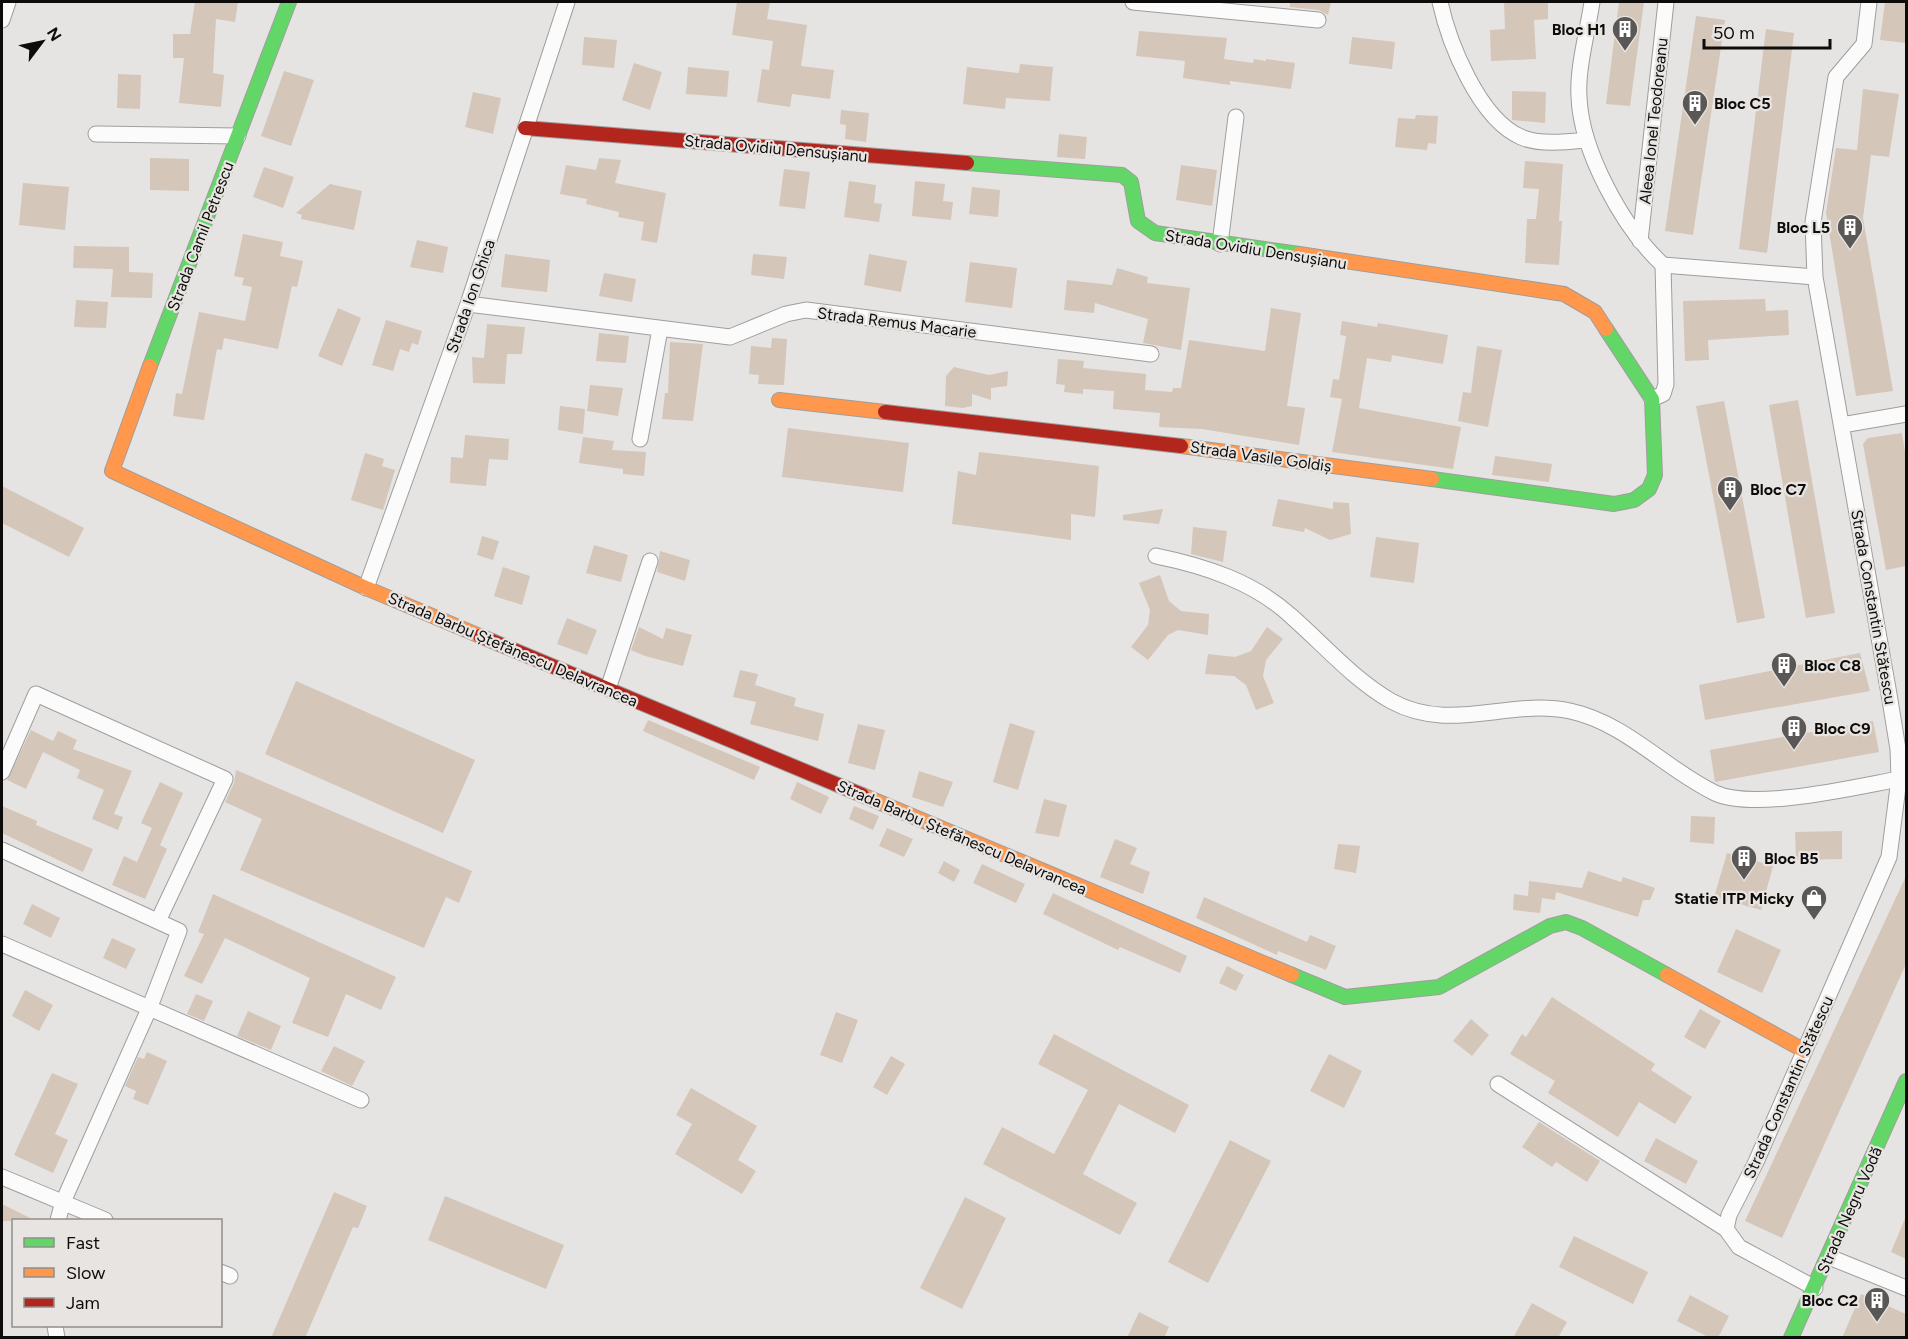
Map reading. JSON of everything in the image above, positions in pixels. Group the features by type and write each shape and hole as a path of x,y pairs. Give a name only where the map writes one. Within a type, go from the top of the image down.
{"street":[{"path":"2,20 8,2"},
{"name":"Strada Camil Petrescu","path":"112,471 112,465 289,2"},
{"name":"Strada Ion Ghica","path":"366,588 468,304 567,2"},
{"path":"1133,2 1318,20"},
{"path":"1440,2 1458,57 1477,92 1501,125 1522,138 1560,142 1585,140"},
{"path":"1592,2 1578,95 1585,140 1603,178 1640,241 1663,265 1815,278"},
{"name":"Aleea Ionel Teodoreanu","path":"1640,241 1666,2"},
{"name":"Strada Constantin Stătescu","path":"1726,1229 1729,1215 1756,1162 1889,856 1899,779 1894,727 1815,278 1813,222 1836,77 1864,44 1869,2"},
{"path":"1220,244 1236,117"},
{"name":"Strada Ovidiu Densușianu","path":"525,128 1122,176 1131,182 1138,221 1155,234 1564,294 1595,312 1652,399"},
{"path":"96,134 238,136"},
{"path":"1652,399 1663,394 1666,384 1663,265"},
{"name":"Strada Remus Macarie","path":"468,304 730,337 786,314 806,310 1151,354"},
{"path":"640,439 660,329"},
{"name":"Strada Vasile Goldiș","path":"779,400 1192,447 1614,504 1634,500 1649,489 1655,475 1652,399"},
{"path":"1842,425 1906,414"},
{"name":"Strada Barbu Ștefănescu Delavrancea","path":"112,471 366,588 1345,997 1439,987 1550,926 1566,922 1582,928 1805,1051"},
{"path":"1156,556 1197,564 1246,585 1290,614 1347,669 1392,701 1428,714 1466,717 1540,709 1569,711 1604,723 1638,742 1717,794 1744,800 1777,798 1899,779"},
{"path":"608,689 650,561"},
{"path":"2,772 36,694 225,779 158,921"},
{"path":"2,850 179,931 149,1009 63,1202 59,1219"},
{"path":"2,944 361,1100"},
{"name":"Strada Negru Vodă","path":"1791,1338 1906,1081"},
{"path":"1498,1084 1726,1229 1739,1247 1815,1288"},
{"path":"2,1177 101,1219"},
{"path":"1828,1257 1906,1288"}],"building":[{"path":"195,2 238,2 235,22 216,19 213,73 224,75 221,107 179,103 184,58 173,58 173,34 190,34"},
{"path":"737,2 770,2 767,19 807,25 801,66 834,70 830,99 792,94 790,107 757,102 762,69 769,70 773,41 732,35"},
{"path":"1290,2 1331,2 1328,15 1319,10 1290,7"},
{"path":"1504,2 1548,2 1548,19 1534,20 1536,59 1491,61 1490,30 1505,29"},
{"name":"Bloc H1","path":"1619,2 1644,2 1630,106 1606,104"},
{"path":"1885,2 1906,2 1906,43 1880,40"},
{"name":"Bloc C5","path":"1696,16 1725,20 1693,235 1665,231"},
{"path":"1766,29 1794,33 1767,253 1739,249"},
{"path":"1139,31 1227,38 1224,59 1253,63 1254,59 1266,61 1266,59 1295,63 1291,89 1230,81 1230,85 1183,78 1185,61 1136,56"},
{"path":"584,37 617,40 614,68 582,65"},
{"path":"1352,37 1395,42 1392,69 1349,64"},
{"path":"634,63 662,72 650,110 622,100"},
{"path":"1020,64 1053,67 1050,101 1006,98 1005,109 963,104 967,67 1019,73"},
{"path":"688,67 729,71 727,97 686,94"},
{"path":"284,71 314,80 291,146 261,136"},
{"path":"118,74 141,75 140,109 117,108"},
{"name":"Bloc L5","path":"1863,89 1899,94 1889,157 1871,155 1863,218 1893,391 1856,396 1826,213 1836,148 1857,150"},
{"path":"1512,91 1546,92 1545,123 1512,120"},
{"path":"473,92 501,98 493,134 465,127"},
{"path":"841,110 869,113 866,142 845,139 846,125 840,124"},
{"path":"1416,115 1438,116 1436,144 1428,143 1427,150 1395,147 1398,118 1415,119"},
{"path":"1059,134 1087,137 1085,159 1057,157"},
{"path":"150,158 189,159 189,191 150,190"},
{"path":"599,158 621,160 615,183 666,193 657,243 641,240 644,222 618,217 619,212 586,204 587,199 560,194 566,165 596,170"},
{"path":"1525,161 1563,164 1559,265 1525,263 1527,219 1536,219 1539,189 1523,188"},
{"path":"1181,165 1217,170 1212,206 1176,200"},
{"path":"264,167 294,177 283,208 253,197"},
{"path":"784,169 810,172 805,209 779,206"},
{"path":"849,181 876,185 874,203 882,204 879,222 844,217"},
{"path":"915,181 945,184 943,201 953,202 951,220 912,216"},
{"path":"23,183 69,187 65,230 19,225"},
{"path":"330,184 362,191 354,230 301,219 302,215 296,213"},
{"path":"972,187 1000,190 998,217 969,214"},
{"path":"243,234 283,242 280,256 303,261 297,287 292,286 278,349 224,338 222,350 217,349 204,420 173,416 176,393 182,394 199,312 245,321 252,287 242,285 244,278 234,276"},
{"path":"417,240 448,247 443,273 410,267"},
{"path":"74,246 129,247 129,272 153,273 152,298 111,297 113,269 73,268"},
{"path":"505,254 550,260 547,292 501,287"},
{"path":"753,254 787,257 784,279 751,275"},
{"path":"869,254 907,261 901,292 864,285"},
{"path":"970,262 1017,268 1012,308 965,302"},
{"path":"1117,268 1148,277 1147,283 1190,288 1181,350 1143,343 1148,319 1095,303 1094,313 1064,310 1067,280 1112,285"},
{"path":"604,273 636,279 632,302 599,296"},
{"path":"1765,299 1766,311 1788,310 1789,335 1708,340 1709,360 1685,361 1683,301"},
{"path":"76,300 108,302 106,328 74,327"},
{"path":"338,308 361,318 342,366 318,356"},
{"path":"1271,308 1301,313 1287,406 1305,408 1299,445 1202,429 1159,427 1160,413 1113,409 1114,391 1083,389 1083,394 1064,392 1065,385 1056,384 1058,359 1084,361 1083,368 1146,374 1145,390 1172,392 1173,388 1181,388 1189,340 1265,351"},
{"path":"386,320 422,331 418,345 412,343 409,352 400,349 393,371 372,365"},
{"path":"1342,321 1377,327 1378,323 1448,335 1443,364 1392,355 1391,362 1367,358 1359,408 1461,427 1453,469 1332,452 1342,399 1330,397 1333,379 1339,380 1346,336 1340,335"},
{"path":"487,324 525,327 522,354 507,354 505,384 473,383 472,357 484,358"},
{"path":"599,333 629,336 626,363 596,361"},
{"path":"772,338 787,339 784,385 758,384 759,375 749,374 751,346 771,348"},
{"path":"670,342 703,344 693,421 662,419 665,393 668,393"},
{"path":"1477,346 1502,350 1488,427 1458,421 1463,392 1471,393"},
{"path":"954,367 989,375 1008,371 1007,386 991,388 991,400 972,394 972,406 963,408 945,406 946,376"},
{"path":"590,385 623,388 618,416 587,411"},
{"path":"1798,400 1835,613 1806,618 1769,405"},
{"name":"Bloc C7","path":"1724,401 1765,618 1737,623 1696,406"},
{"path":"560,406 585,409 583,434 558,430"},
{"path":"788,428 909,443 903,492 782,477"},
{"path":"1902,433 1906,458 1906,566 1886,570 1863,444 1868,438"},
{"path":"465,435 509,439 508,460 489,459 486,486 450,483 451,457 463,458"},
{"path":"583,437 614,441 612,450 646,452 644,476 623,474 623,469 579,463"},
{"path":"979,452 1099,466 1095,517 1071,514 1071,540 952,524 958,471 976,475"},
{"path":"365,453 384,459 382,466 395,470 383,510 351,500"},
{"path":"1495,456 1552,464 1549,482 1492,475"},
{"path":"2,486 84,528 69,557 2,523"},
{"path":"1278,499 1333,509 1333,502 1349,503 1351,534 1330,540 1305,528 1304,532 1272,526"},
{"path":"1163,509 1159,524 1123,520 1123,515"},
{"path":"1193,527 1227,531 1223,562 1191,554"},
{"path":"482,536 499,541 493,560 477,555"},
{"path":"1376,537 1419,543 1414,583 1370,577"},
{"path":"594,545 628,555 621,582 586,573"},
{"path":"660,551 690,560 685,581 657,572"},
{"path":"503,567 530,576 522,605 494,596"},
{"path":"1160,575 1169,601 1181,611 1209,614 1208,635 1178,630 1168,635 1148,660 1131,647 1148,625 1150,610 1139,583"},
{"path":"567,618 597,630 587,655 557,644"},
{"path":"639,627 663,639 666,628 692,635 683,666 631,650"},
{"path":"1267,627 1283,639 1266,660 1263,676 1274,703 1256,710 1246,685 1234,676 1205,674 1208,654 1235,657 1251,651"},
{"name":"Bloc C8","path":"1860,653 1870,691 1705,720 1699,685"},
{"path":"740,670 758,674 755,685 796,698 794,706 824,714 818,741 750,724 756,702 733,697"},
{"path":"296,681 475,760 443,833 265,754"},
{"path":"648,720 760,767 754,780 643,731"},
{"name":"Bloc C9","path":"1873,721 1879,752 1715,782 1710,750"},
{"path":"1010,723 1035,731 1018,790 993,782"},
{"path":"858,724 885,730 875,770 848,763"},
{"path":"31,730 53,741 58,731 77,740 73,749 132,771 114,814 123,817 118,830 92,819 104,790 77,778 80,770 43,752 26,789 7,780"},
{"path":"236,770 472,871 459,903 446,897 424,948 240,870 262,819 225,802 234,783"},
{"path":"919,771 953,782 943,807 912,797"},
{"path":"160,782 183,793 160,845 167,849 145,899 112,885 124,856 137,862 152,828 141,823"},
{"path":"797,782 829,797 821,814 790,799"},
{"path":"1044,799 1067,805 1059,837 1035,833"},
{"path":"2,806 37,821 36,825 93,849 83,872 2,833"},
{"path":"854,806 879,816 873,830 849,819"},
{"path":"1691,816 1715,817 1714,844 1690,842"},
{"path":"887,828 913,839 904,857 879,846"},
{"path":"1842,831 1842,859 1796,860 1795,832"},
{"path":"1115,839 1137,848 1130,864 1150,872 1143,894 1100,877"},
{"path":"1338,844 1360,846 1356,873 1334,869"},
{"name":"Bloc B5","path":"1727,853 1773,866 1761,910 1714,897"},
{"path":"944,861 960,870 954,882 938,873"},
{"path":"982,864 1025,884 1016,903 973,883"},
{"path":"1588,871 1621,882 1623,877 1655,888 1650,900 1643,900 1638,917 1556,892 1555,900 1542,898 1540,913 1513,910 1514,894 1528,896 1529,881 1582,888"},
{"path":"1906,876 1906,964 1782,1238 1745,1221"},
{"path":"1053,893 1187,956 1180,973 1120,947 1118,950 1043,914"},
{"path":"213,894 396,977 381,1010 346,994 328,1037 292,1023 310,978 225,938 202,984 184,976 204,934 198,932"},
{"path":"1204,897 1307,942 1310,935 1336,946 1326,970 1278,951 1277,955 1196,918"},
{"path":"32,904 60,918 51,938 23,924"},
{"path":"1736,929 1781,950 1762,993 1717,972"},
{"path":"112,938 136,949 126,969 103,958"},
{"path":"1227,966 1244,975 1236,991 1219,983"},
{"path":"25,990 53,1005 39,1031 12,1016"},
{"path":"196,994 213,1001 204,1021 187,1014"},
{"path":"1552,997 1655,1064 1651,1070 1692,1097 1675,1124 1639,1102 1618,1137 1548,1093 1555,1081 1510,1054 1522,1034 1526,1037"},
{"path":"1700,1009 1721,1021 1705,1049 1684,1037"},
{"path":"248,1011 281,1026 271,1050 237,1036"},
{"path":"836,1012 858,1020 842,1063 820,1055"},
{"path":"1471,1019 1489,1035 1472,1056 1453,1041"},
{"path":"1054,1034 1189,1105 1175,1133 1119,1104 1083,1174 1137,1203 1120,1235 983,1164 1002,1127 1054,1154 1088,1090 1038,1064"},
{"path":"334,1046 365,1061 352,1086 321,1071"},
{"path":"147,1052 167,1061 148,1105 133,1099 136,1091 125,1086 138,1057 144,1059"},
{"path":"1329,1054 1362,1071 1344,1108 1310,1091"},
{"path":"891,1056 905,1064 887,1095 873,1087"},
{"path":"52,1073 78,1084 55,1134 68,1140 53,1173 14,1155"},
{"path":"691,1088 757,1126 738,1160 756,1171 742,1194 675,1154 692,1124 676,1115"},
{"path":"1539,1122 1600,1161 1587,1182 1556,1162 1552,1167 1522,1147"},
{"path":"1656,1138 1698,1161 1686,1184 1644,1161"},
{"path":"1230,1140 1271,1161 1208,1283 1168,1262"},
{"path":"334,1192 367,1206 358,1228 353,1227 305,1338 271,1338"},
{"path":"445,1196 564,1245 546,1289 428,1240"},
{"path":"965,1197 1006,1218 962,1309 920,1288"},
{"path":"2,1204 32,1219 12,1219 12,1221 2,1221"},
{"path":"1906,1216 1906,1259 1891,1252"},
{"path":"1574,1236 1648,1272 1633,1304 1559,1267"},
{"name":"Bloc C2","path":"1861,1294 1906,1314 1906,1338 1842,1338"},
{"path":"1690,1295 1729,1316 1718,1338 1710,1338 1677,1321"},
{"path":"1532,1303 1567,1322 1558,1338 1513,1338"},
{"path":"1139,1312 1169,1327 1164,1338 1127,1338"}],"traffic: fast":[{"path":"150,366 289,2"},
{"path":"967,163 1122,175 1131,182 1138,221 1155,233 1299,254"},
{"path":"1432,479 1614,504 1634,500 1649,489 1655,475 1652,399 1606,329"},
{"path":"1292,975 1345,997 1439,987 1550,926 1566,922 1582,928 1667,975"},
{"path":"1791,1338 1906,1081"}],"traffic: slow":[{"path":"1299,254 1564,294 1595,312 1606,329"},
{"path":"150,366 112,471 366,588 480,636"},
{"path":"779,400 885,412"},
{"path":"1181,446 1432,479"},
{"path":"862,795 1292,975"},
{"path":"1667,975 1805,1051"}],"traffic: jam":[{"path":"525,128 967,163"},
{"path":"885,412 1181,446"},
{"path":"480,636 862,795"}],"place":[{"name":"Bloc H1","path":"1625,52"},
{"name":"Bloc C5","path":"1695,126"},
{"name":"Bloc L5","path":"1850,250"},
{"name":"Bloc C7","path":"1730,512"},
{"name":"Bloc C8","path":"1784,688"},
{"name":"Bloc C9","path":"1794,751"},
{"name":"Bloc B5","path":"1744,881"},
{"name":"Statie ITP Micky","path":"1814,921"},
{"name":"Bloc C2","path":"1877,1323"}]}
